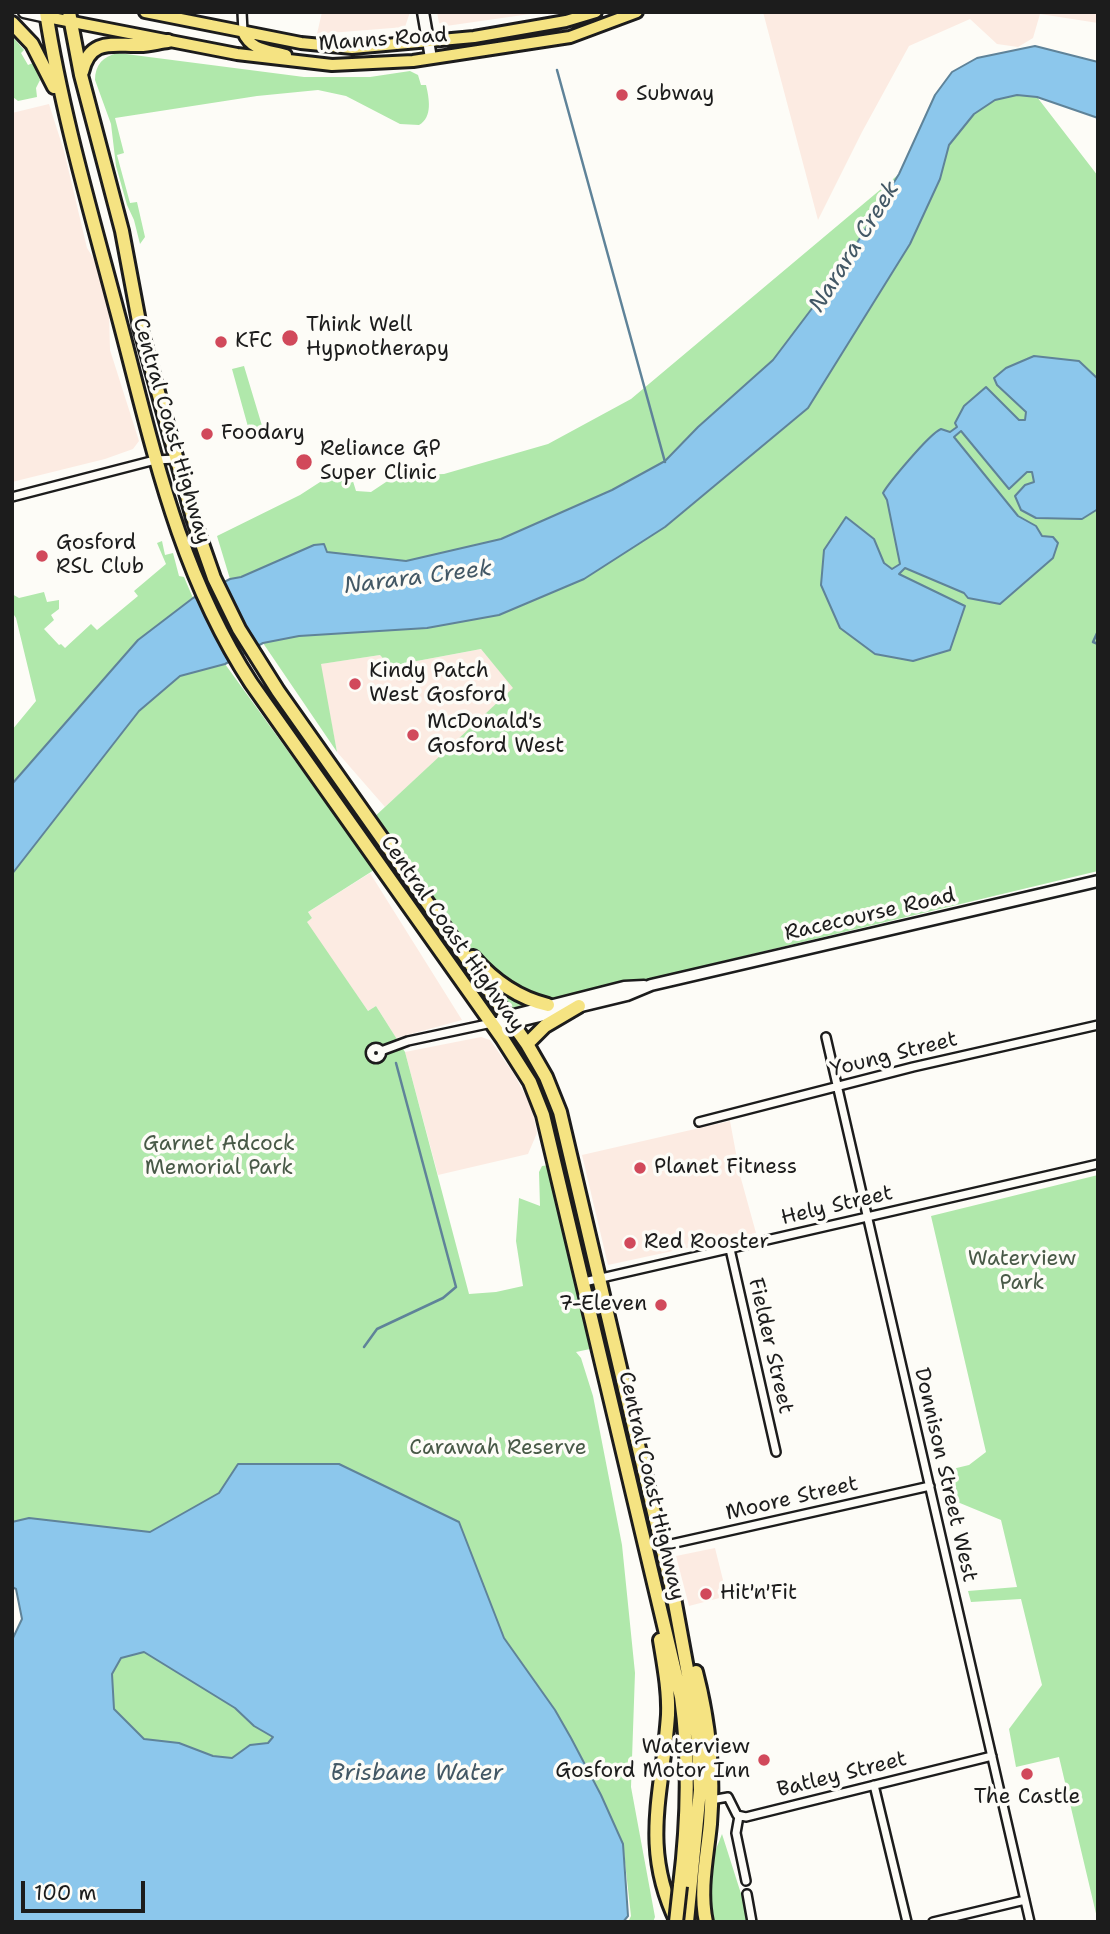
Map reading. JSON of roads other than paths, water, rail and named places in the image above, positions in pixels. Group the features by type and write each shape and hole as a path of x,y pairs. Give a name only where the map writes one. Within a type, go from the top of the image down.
{"highway":[{"name":"Central Coast Highway","path":"46,15 64,110 155,460 177,532 201,589 241,666 492,1023 530,1082 544,1115 681,1697 687,1744 687,1922"},
{"name":"Central Coast Highway","path":"70,17 81,75 117,209 140,327 195,527 214,578 256,656 527,1044 546,1077 560,1112 674,1598 692,1696 698,1742 699,1790 677,1922"},
{"path":"12,23 26,36 41,57 64,110"},
{"path":"81,75 88,57 104,45 139,45 168,41"},
{"path":"421,895 483,968 516,993 548,1005"},
{"path":"527,1044 545,1026 579,1006"},
{"path":"643,1538 668,1698 655,1817 656,1848 665,1891 677,1922"},
{"path":"674,1598 703,1701 710,1751 711,1800 703,1887 706,1922"}],"main road":[{"path":"24,12 46,15"},
{"name":"Manns Road","path":"145,12 300,43 352,48 474,37 566,21 596,12"},
{"path":"423,12 431,58"},
{"name":"Manns Road","path":"46,15 70,17 168,41 315,64 374,64 570,37 637,12"},
{"path":"243,32 248,41 256,47 315,64"},
{"name":"Racecourse Road","path":"492,1023 627,995 651,985 1098,881"},
{"name":"Racecourse Road","path":"509,1019 548,1005 624,986 651,985"}],"street":[{"path":"242,12 243,32"},
{"path":"12,497 155,460 176,459"},
{"path":"381,1051 408,1041 492,1023"},
{"name":"Young Street","path":"699,1122 1098,1024"},
{"name":"Donnison Street West","path":"826,1037 1030,1922"},
{"name":"Hely Street","path":"584,1282 1098,1164"},
{"name":"Fielder Street","path":"730,1249 776,1452"},
{"name":"Moore Street","path":"662,1546 930,1486"},
{"name":"Batley Street","path":"739,1816 759,1814 992,1756"},
{"path":"874,1785 907,1922"},
{"path":"711,1800 729,1797 739,1816 736,1833 746,1881"},
{"path":"747,1894 752,1922"},
{"path":"933,1922 1025,1900"}],"water":[{"name":"Narara Creek","path":"1035,46 1098,62 1098,118 1037,97 1017,95 995,100 974,114 949,145 940,179 910,244 808,408 665,527 584,579 499,615 427,628 299,636 263,643 225,664 180,676 139,711 12,874 12,784 138,640 193,598 230,579 241,577 314,545 324,544 327,552 406,561 501,539 612,490 665,461 698,427 773,360 838,274 899,174 935,95 952,72 977,58"},
{"path":"1034,356 1079,361 1098,379 1098,509 1082,519 1036,518 1021,510 1015,496 1025,485 1034,482 1032,472 1027,472 1009,489 961,431 954,437 1018,516 1036,526 1042,536 1053,537 1058,543 1053,558 1000,604 968,598 964,593 905,568 899,574 965,606 950,650 913,661 875,654 840,628 821,585 824,550 846,517 874,539 884,563 892,569 900,564 887,500 883,493 935,433 941,429 950,432 957,427 955,423 964,406 986,387 1019,420 1025,420 1026,412 997,385 994,378 1006,368"},
{"name":"Brisbane Water","path":"238,1464 339,1464 459,1522 504,1638 555,1710 601,1795 623,1844 628,1916 623,1922 12,1922 12,1640 22,1619 16,1589 12,1587 12,1522 29,1518 150,1532 219,1493","holes":["144,1652 235,1708 254,1726 273,1737 268,1743 250,1745 232,1758 213,1756 179,1743 144,1739 114,1709 112,1674 121,1658"]}],"waterway":[{"path":"557,70 665,462"},
{"path":"1098,631 1093,642 1098,644"},
{"path":"364,1347 377,1329 443,1298 456,1287 396,1063"}],"place":[{"name":"Subway","path":"622,95"},
{"name":"Think Well Hypnotherapy","path":"290,338"},
{"name":"KFC","path":"221,342"},
{"name":"Foodary","path":"207,434"},
{"name":"Reliance GP Super Clinic","path":"304,462"},
{"name":"Gosford RSL Club","path":"42,556"},
{"name":"Kindy Patch West Gosford","path":"355,684"},
{"name":"McDonald's Gosford West","path":"413,735"},
{"name":"Planet Fitness","path":"640,1168"},
{"name":"Red Rooster","path":"630,1243"},
{"name":"7-Eleven","path":"661,1305"},
{"name":"Hit'n'Fit","path":"706,1594"},
{"name":"Waterview Gosford Motor Inn","path":"764,1760"},
{"name":"The Castle","path":"1027,1774"}],"park label":[{"name":"Garnet Adcock Memorial Park","path":"219,1157"},
{"name":"Waterview Park","path":"1022,1272"},
{"name":"Carawah Reserve","path":"498,1449"}]}
